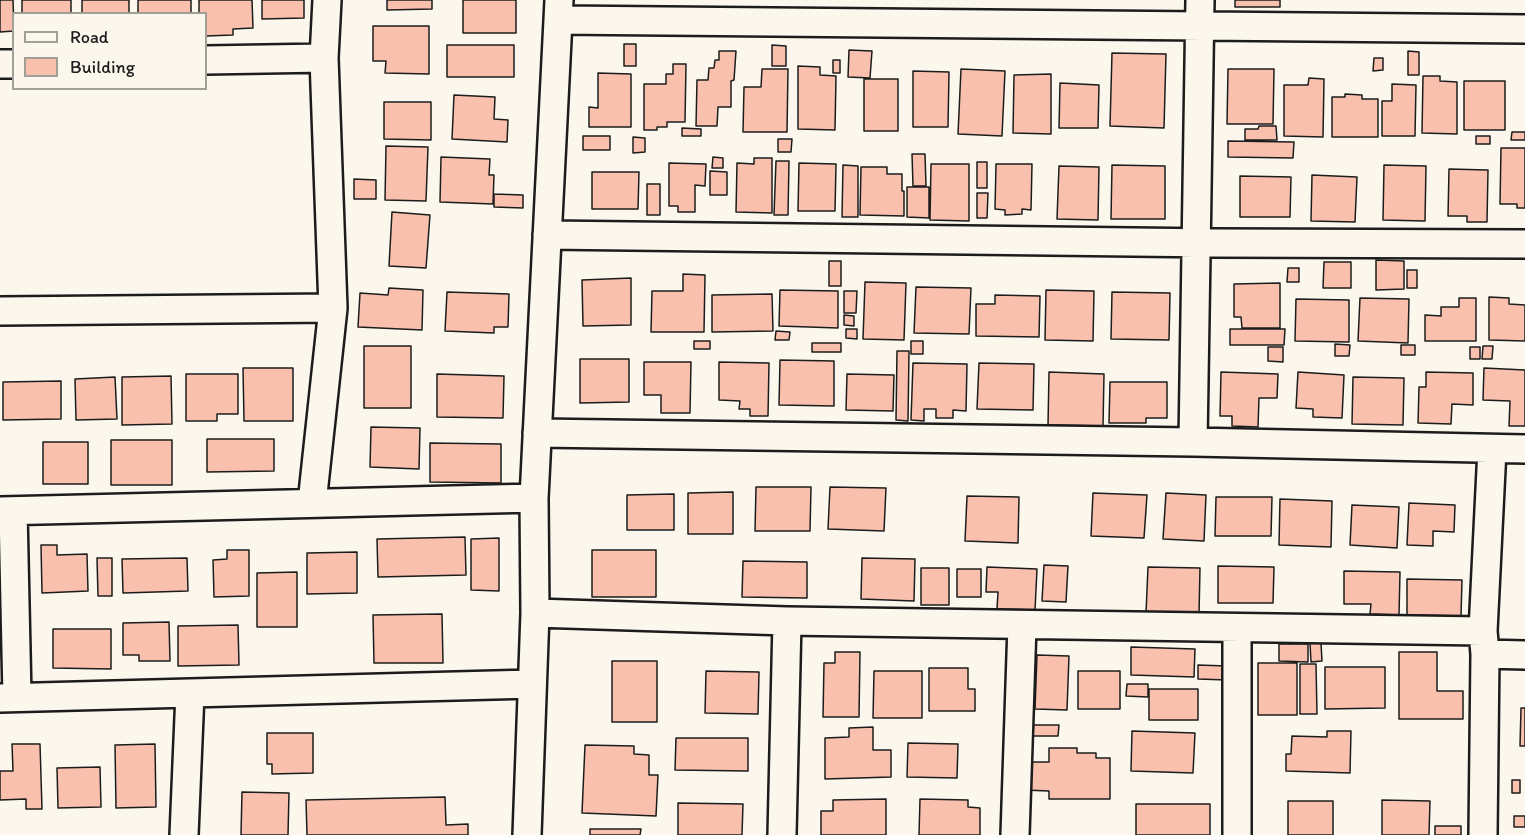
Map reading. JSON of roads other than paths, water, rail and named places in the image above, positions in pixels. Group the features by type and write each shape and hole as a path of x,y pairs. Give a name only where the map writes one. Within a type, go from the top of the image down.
{"street":[{"path":"312,503 333,308 324,58 327,0"},
{"path":"527,835 535,613 534,498 558,10 1200,13 1525,29"},
{"path":"1193,442 1200,13"},
{"path":"207,60 324,58"},
{"path":"547,234 1525,244"},
{"path":"0,311 333,308"},
{"path":"537,433 1525,449"},
{"path":"1483,835 1484,643 1492,449"},
{"path":"532,684 8,697 6,511 534,498"},
{"path":"535,613 787,621 1237,628 1484,643 1525,655"},
{"path":"782,835 787,621"},
{"path":"1015,835 1022,625"},
{"path":"1237,628 1237,835"},
{"path":"184,835 190,693"}]}
